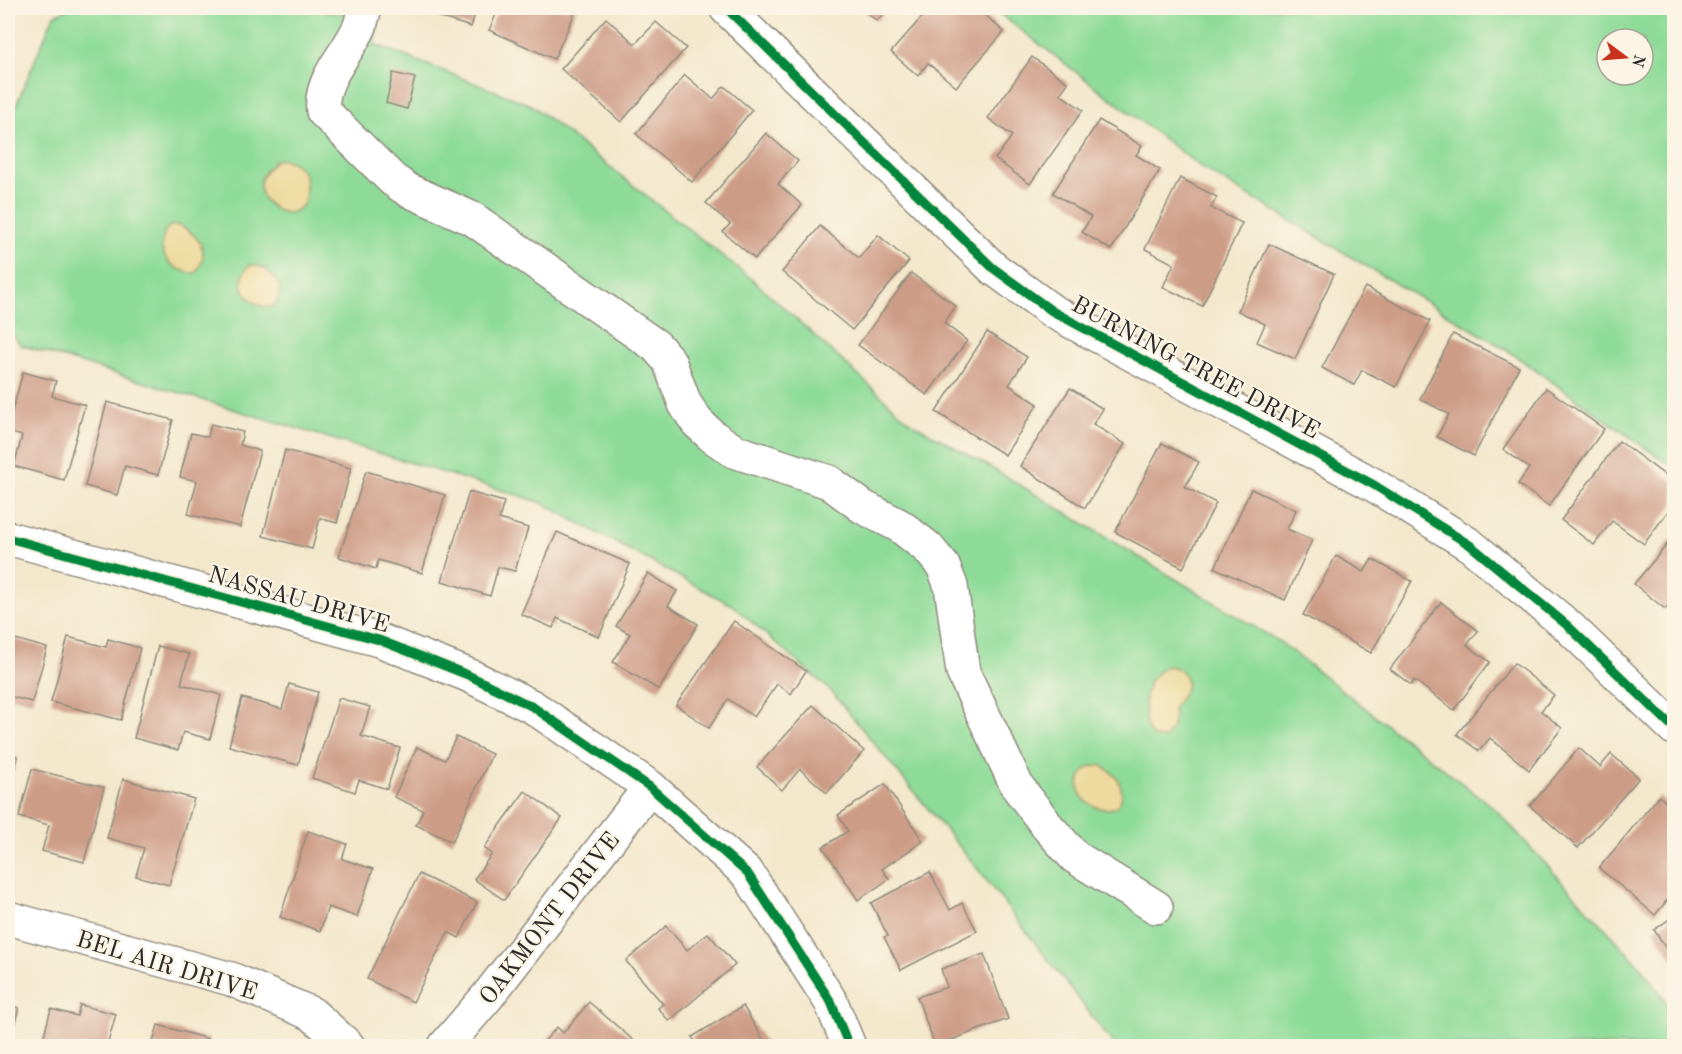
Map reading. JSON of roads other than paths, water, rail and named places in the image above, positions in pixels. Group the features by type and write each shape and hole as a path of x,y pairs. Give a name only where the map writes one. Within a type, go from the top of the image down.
{"street":[{"path":"365,8 360,26 326,87 322,98 323,111 393,180 408,190 473,219 656,346 669,361 685,404 697,422 734,451 829,482 863,507 900,526 928,548 943,566 951,586 963,672 1017,786 1048,827 1075,857 1156,907"},
{"name":"BURNING TREE DRIVE","path":"726,8 993,268 1052,311 1374,485 1470,545 1568,626 1674,728"},
{"name":"NASSAU DRIVE","path":"8,538 379,640 457,670 533,707 650,788 748,874 831,1002 849,1047"},
{"name":"OAKMONT DRIVE","path":"446,1047 650,788"},
{"name":"BEL AIR DRIVE","path":"8,918 231,979 312,1014 348,1047"}]}
